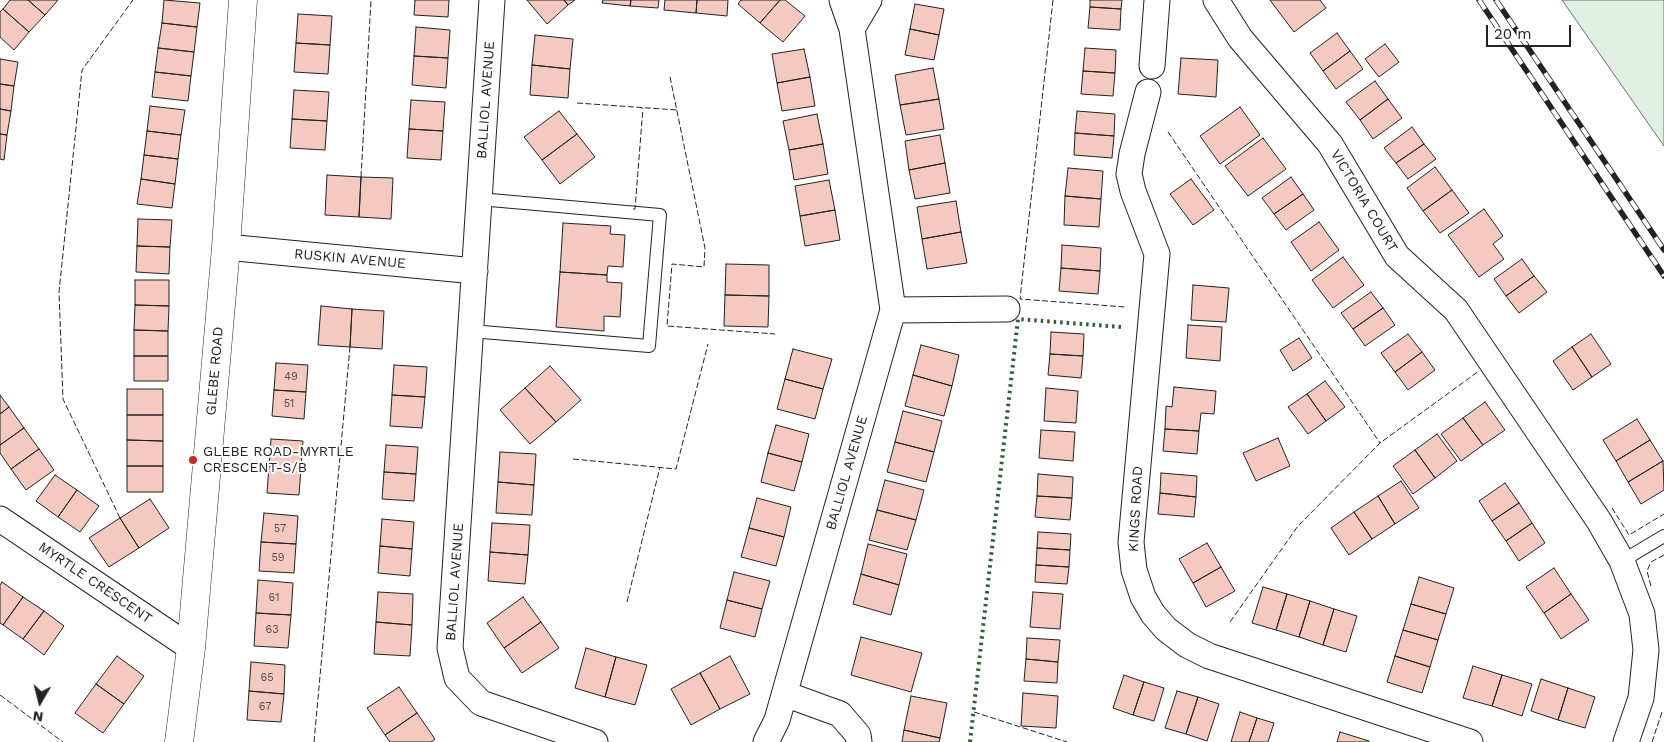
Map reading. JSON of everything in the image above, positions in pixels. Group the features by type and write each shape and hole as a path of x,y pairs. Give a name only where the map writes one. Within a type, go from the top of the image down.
{"street":[{"name":"GLEBE ROAD","path":"180,742 226,247 243,0"},
{"name":"BALLIOL AVENUE","path":"492,0 450,648 457,678 481,703 595,742"},
{"name":"BALLIOL AVENUE","path":"766,742 777,720 785,694 893,310 852,29 842,0"},
{"path":"852,29 869,0"},
{"path":"1152,66 1157,0"},
{"name":"VICTORIA COURT","path":"1216,0 1240,38 1330,144 1397,256 1456,310 1599,522 1622,561 1642,614 1646,650 1641,698 1626,742"},
{"name":"KINGS ROAD","path":"1148,92 1132,154 1129,174 1133,191 1157,254 1131,542 1134,570 1143,597 1153,614 1166,629 1186,645 1209,656 1470,742"},
{"name":"RUSKIN AVENUE","path":"226,247 475,271"},
{"path":"893,310 1007,309"},
{"name":"MYRTLE CRESCENT","path":"0,518 190,648"},
{"path":"785,694 840,714 858,735 859,742"}],"lane":[{"path":"470,331 649,346 660,215 479,199"},
{"path":"1622,561 1664,536"}],"green space":[{"path":"1562,0 1664,0 1664,146"}],"building":[{"path":"10,0 28,0 45,15 29,32 3,9"},
{"path":"28,0 58,0 45,15"},
{"path":"164,0 200,3 197,27 162,23"},
{"path":"415,0 449,0 448,17 414,15"},
{"path":"527,0 564,0 568,5 547,24"},
{"path":"564,0 575,0 568,5"},
{"path":"603,0 631,0 630,6 602,3"},
{"path":"631,0 659,0 658,8 630,6"},
{"path":"665,0 697,0 696,13 664,10"},
{"path":"697,0 728,0 727,16 696,13"},
{"path":"741,0 780,0 760,23 738,4"},
{"path":"780,0 785,0 805,16 783,42 760,23"},
{"path":"1090,0 1122,0 1121,9 1090,7"},
{"path":"1270,0 1320,0 1326,8 1294,32"},
{"path":"915,4 944,9 939,35 910,29"},
{"path":"1090,7 1121,9 1120,30 1088,28"},
{"path":"3,9 29,32 14,50 0,37 0,12"},
{"path":"298,14 332,16 330,45 296,43"},
{"path":"162,23 197,27 194,52 158,48"},
{"path":"416,27 450,30 448,58 414,56"},
{"path":"910,29 939,35 934,60 905,55"},
{"path":"1337,33 1350,51 1323,71 1310,53"},
{"path":"535,35 573,39 570,69 532,65"},
{"path":"296,43 330,45 328,74 294,72"},
{"path":"1385,44 1399,62 1379,77 1365,59"},
{"path":"158,48 194,52 191,76 155,72"},
{"path":"1085,48 1116,50 1115,73 1083,71"},
{"path":"804,49 810,77 777,83 772,54"},
{"path":"1350,51 1363,69 1336,89 1323,71"},
{"path":"414,56 448,58 446,88 412,85"},
{"path":"1181,58 1218,60 1216,97 1178,94"},
{"path":"0,59 18,62 14,86 0,84"},
{"path":"532,65 570,69 568,98 530,95"},
{"path":"933,68 939,99 900,105 895,75"},
{"path":"1083,71 1115,73 1113,96 1081,94"},
{"path":"155,72 191,76 188,101 152,97"},
{"path":"810,77 815,106 782,111 777,83"},
{"path":"1375,81 1388,99 1360,120 1346,102"},
{"path":"0,84 14,86 11,111 0,109"},
{"path":"294,90 329,92 327,121 292,119"},
{"path":"939,99 944,129 906,135 900,105"},
{"path":"1388,99 1402,118 1373,139 1360,120"},
{"path":"411,100 445,102 443,131 409,129"},
{"path":"150,106 185,110 181,135 147,131"},
{"path":"1240,107 1260,135 1220,164 1200,136"},
{"path":"0,109 11,111 7,135 0,134"},
{"path":"559,111 577,134 542,160 524,137"},
{"path":"1077,111 1115,114 1114,136 1075,133"},
{"path":"817,114 823,144 789,150 783,121"},
{"path":"292,119 327,121 325,150 290,148"},
{"path":"1412,127 1424,144 1396,163 1384,148"},
{"path":"409,129 443,131 441,160 407,158"},
{"path":"147,131 181,135 178,159 144,155"},
{"path":"1075,133 1114,136 1112,158 1074,155"},
{"path":"0,134 7,135 4,160 0,159"},
{"path":"577,134 595,157 560,184 542,160"},
{"path":"940,135 945,163 909,170 905,141"},
{"path":"1263,138 1286,169 1248,196 1225,166"},
{"path":"823,144 828,174 794,180 789,150"},
{"path":"1424,144 1436,159 1408,179 1396,163"},
{"path":"144,155 178,159 175,184 141,179"},
{"path":"945,163 950,193 915,199 909,170"},
{"path":"1435,167 1452,190 1423,211 1407,188"},
{"path":"1068,168 1103,171 1101,199 1065,196"},
{"path":"327,175 361,177 359,217 325,215"},
{"path":"361,177 393,178 391,219 359,217"},
{"path":"1291,177 1303,194 1274,214 1262,198"},
{"path":"141,179 175,184 172,208 137,204"},
{"path":"1191,179 1214,210 1193,225 1170,194"},
{"path":"829,180 835,210 800,216 795,186"},
{"path":"1452,190 1469,213 1440,233 1423,211"},
{"path":"1303,194 1314,210 1286,230 1274,214"},
{"path":"1065,196 1101,199 1099,227 1064,225"},
{"path":"956,201 961,232 922,239 917,207"},
{"path":"1484,209 1503,236 1493,244 1504,259 1479,277 1448,235"},
{"path":"835,210 840,240 805,246 800,216"},
{"path":"138,219 172,220 170,247 137,246"},
{"path":"1319,222 1339,250 1311,271 1291,242"},
{"path":"563,223 611,226 610,234 625,235 623,267 608,266 607,275 560,272"},
{"path":"961,232 967,263 927,269 922,239"},
{"path":"1062,245 1101,248 1100,271 1061,268"},
{"path":"137,246 170,247 169,274 136,272"},
{"path":"1343,257 1364,285 1333,308 1312,280"},
{"path":"1522,259 1534,276 1506,296 1494,279"},
{"path":"726,264 769,265 769,296 725,295"},
{"path":"1061,268 1100,271 1098,294 1059,291"},
{"path":"560,272 607,275 607,282 622,283 620,317 604,316 604,331 556,327"},
{"path":"1534,276 1547,292 1519,313 1506,296"},
{"path":"135,280 169,280 169,306 135,305"},
{"path":"1193,285 1229,288 1226,322 1191,320"},
{"path":"1371,292 1383,308 1353,329 1341,313"},
{"path":"725,295 769,296 768,327 724,326"},
{"path":"135,305 169,306 168,331 134,330"},
{"path":"321,306 352,309 350,347 318,345"},
{"path":"1383,308 1395,325 1365,346 1353,329"},
{"path":"352,309 384,311 382,349 350,347"},
{"path":"1188,325 1222,327 1220,361 1186,358"},
{"path":"134,330 168,331 168,356 134,356"},
{"path":"1051,332 1084,334 1083,356 1050,354"},
{"path":"1408,334 1422,352 1395,372 1381,353"},
{"path":"1591,334 1611,364 1592,377 1572,347"},
{"path":"1299,338 1312,358 1293,371 1280,350"},
{"path":"921,345 959,355 952,386 913,375"},
{"path":"1572,347 1592,377 1573,390 1553,361"},
{"path":"793,349 832,359 823,389 785,379"},
{"path":"1422,352 1435,370 1408,390 1395,372"},
{"path":"1050,354 1083,356 1081,378 1048,375"},
{"path":"134,356 168,356 168,381 134,381"},
{"path":"276,363 308,365 306,392 274,390"},
{"path":"394,365 427,367 425,397 392,395"},
{"path":"550,366 581,400 556,422 525,388"},
{"path":"913,375 952,386 944,416 905,406"},
{"path":"785,379 823,389 815,419 777,409"},
{"path":"1325,381 1345,407 1326,421 1307,394"},
{"path":"1174,387 1216,391 1214,414 1201,413 1199,431 1165,429 1166,406 1172,407"},
{"path":"525,388 556,422 530,444 500,410"},
{"path":"1046,388 1078,391 1076,423 1044,421"},
{"path":"127,389 163,389 163,415 127,415"},
{"path":"274,390 306,392 304,419 272,416"},
{"path":"1307,394 1326,421 1308,434 1288,407"},
{"path":"0,395 9,407 0,414"},
{"path":"392,395 425,397 422,428 390,426"},
{"path":"1485,402 1505,430 1483,445 1463,418"},
{"path":"9,407 24,428 0,445 0,414"},
{"path":"903,411 942,421 934,452 895,442"},
{"path":"127,415 163,415 163,441 127,440"},
{"path":"1463,418 1483,445 1461,461 1441,434"},
{"path":"1637,419 1650,440 1616,461 1603,440"},
{"path":"776,425 809,434 802,462 768,453"},
{"path":"24,428 39,449 11,469 0,453 0,445"},
{"path":"1165,429 1199,431 1197,454 1163,451"},
{"path":"1041,430 1075,432 1073,461 1039,458"},
{"path":"1437,434 1457,461 1435,478 1415,450"},
{"path":"1278,438 1290,466 1256,481 1243,453"},
{"path":"271,439 303,441 301,468 269,466"},
{"path":"127,440 163,441 163,466 127,466"},
{"path":"1650,440 1663,461 1628,482 1616,461"},
{"path":"895,442 934,452 926,482 887,472"},
{"path":"386,445 418,447 416,474 384,472"},
{"path":"39,449 54,470 26,490 11,469"},
{"path":"1415,450 1435,478 1413,494 1393,466"},
{"path":"500,452 536,454 534,485 498,482"},
{"path":"768,453 802,462 794,491 761,482"},
{"path":"1663,461 1664,490 1641,504 1628,482"},
{"path":"127,466 163,466 163,492 127,492"},
{"path":"269,466 301,468 299,495 267,493"},
{"path":"384,472 416,474 414,501 382,499"},
{"path":"1161,473 1197,476 1196,497 1160,493"},
{"path":"1038,474 1073,477 1072,498 1037,496"},
{"path":"55,475 77,490 58,517 36,501"},
{"path":"885,480 924,490 916,520 877,510"},
{"path":"1401,481 1419,508 1395,524 1378,496"},
{"path":"498,482 534,485 532,515 496,513"},
{"path":"1505,483 1519,503 1492,521 1479,501"},
{"path":"77,490 99,506 80,532 58,517"},
{"path":"1160,493 1196,497 1194,517 1158,514"},
{"path":"1037,496 1072,498 1070,520 1035,517"},
{"path":"1378,496 1395,524 1372,539 1354,512"},
{"path":"757,498 791,507 784,537 749,528"},
{"path":"150,499 169,528 139,548 120,518"},
{"path":"1519,503 1532,523 1506,541 1492,521"},
{"path":"877,510 916,520 907,550 869,540"},
{"path":"1354,512 1372,539 1349,555 1331,528"},
{"path":"264,513 298,516 296,544 261,542"},
{"path":"120,518 139,548 109,567 89,538"},
{"path":"382,519 414,522 412,549 380,546"},
{"path":"492,523 530,525 528,555 490,552"},
{"path":"1532,523 1545,543 1519,561 1506,541"},
{"path":"749,528 784,537 776,566 741,557"},
{"path":"1038,532 1071,534 1070,550 1037,548"},
{"path":"261,542 296,544 294,573 259,571"},
{"path":"1207,543 1221,567 1193,583 1179,559"},
{"path":"868,544 907,554 899,585 861,574"},
{"path":"380,546 412,549 410,576 378,573"},
{"path":"1037,548 1070,550 1069,567 1036,565"},
{"path":"490,552 528,555 525,584 488,581"},
{"path":"1036,565 1069,567 1067,584 1035,582"},
{"path":"1221,567 1235,591 1206,607 1193,583"},
{"path":"1554,568 1571,594 1544,613 1526,587"},
{"path":"734,572 770,581 762,609 727,600"},
{"path":"861,574 899,585 891,615 853,604"},
{"path":"1419,577 1454,588 1446,614 1411,604"},
{"path":"258,580 293,583 291,615 256,613"},
{"path":"2,582 23,597 3,625 0,623 0,585"},
{"path":"1263,587 1287,594 1276,630 1252,623"},
{"path":"378,592 413,594 412,625 376,622"},
{"path":"1033,592 1063,594 1060,629 1030,627"},
{"path":"1287,594 1310,601 1299,637 1276,630"},
{"path":"1571,594 1589,620 1561,639 1544,613"},
{"path":"23,597 44,611 23,639 3,625"},
{"path":"523,597 541,622 504,648 487,623"},
{"path":"727,600 762,609 755,637 720,628"},
{"path":"1310,601 1334,609 1323,645 1299,637"},
{"path":"1411,604 1446,614 1438,640 1403,630"},
{"path":"1334,609 1357,616 1346,652 1323,645"},
{"path":"44,611 64,626 44,655 23,639"},
{"path":"256,613 291,615 288,648 254,646"},
{"path":"376,622 412,625 410,656 374,654"},
{"path":"541,622 559,648 522,673 504,648"},
{"path":"1403,630 1438,640 1430,667 1395,656"},
{"path":"861,637 922,653 911,692 851,675"},
{"path":"1027,638 1060,640 1058,662 1026,659"},
{"path":"586,648 616,657 605,697 575,688"},
{"path":"117,656 144,676 124,704 96,684"},
{"path":"730,656 750,694 720,709 700,673"},
{"path":"1395,656 1430,667 1422,693 1387,682"},
{"path":"616,657 647,665 635,705 605,697"},
{"path":"1026,659 1058,662 1057,683 1024,681"},
{"path":"251,662 285,665 284,694 249,691"},
{"path":"1473,666 1502,675 1492,706 1463,698"},
{"path":"700,673 720,709 691,725 671,689"},
{"path":"1124,675 1144,682 1133,715 1113,708"},
{"path":"1502,675 1532,684 1522,716 1492,706"},
{"path":"1541,679 1568,688 1558,720 1531,711"},
{"path":"1144,682 1164,688 1154,721 1133,715"},
{"path":"96,684 124,704 103,733 75,713"},
{"path":"399,687 417,713 385,735 367,708"},
{"path":"1568,688 1595,697 1585,728 1558,720"},
{"path":"249,691 284,694 281,722 247,720"},
{"path":"1177,691 1198,697 1186,734 1165,728"},
{"path":"1023,693 1058,696 1056,728 1021,726"},
{"path":"911,696 947,703 940,738 904,730"},
{"path":"1198,697 1219,704 1207,741 1186,734"},
{"path":"1240,712 1257,718 1249,742 1231,742"},
{"path":"417,713 435,739 431,742 390,742 385,735"},
{"path":"1257,718 1274,723 1268,742 1249,742"},
{"path":"904,730 940,738 939,742 902,742"},
{"path":"1340,732 1369,741 1369,742 1337,742"}],"railway":[{"path":"1479,0 1664,276"},
{"path":"1496,0 1664,250"}],"hedge":[{"path":"970,742 1018,319 1122,327"}],"fence":[{"path":"120,518 63,399 59,292 82,70 133,0"},
{"path":"361,177 371,0"},
{"path":"1053,0 1020,299 1125,307"},
{"path":"670,77 705,248 704,267 672,264 667,326 775,334"},
{"path":"577,103 677,110"},
{"path":"633,209 635,209 643,108"},
{"path":"1168,132 1380,443"},
{"path":"573,459 676,469 708,344"},
{"path":"314,742 350,347"},
{"path":"1230,622 1298,526 1380,443 1479,371"},
{"path":"627,602 660,467"},
{"path":"1612,508 1629,535 1664,514"},
{"path":"1651,586 1647,571 1651,562 1664,555"},
{"path":"0,695 63,742"},
{"path":"974,712 1067,742"},
{"path":"1652,742 1662,712 1664,713"}],"place":[{"name":"GLEBE ROAD-MYRTLE CRESCENT-S/B","path":"193,460"}]}
